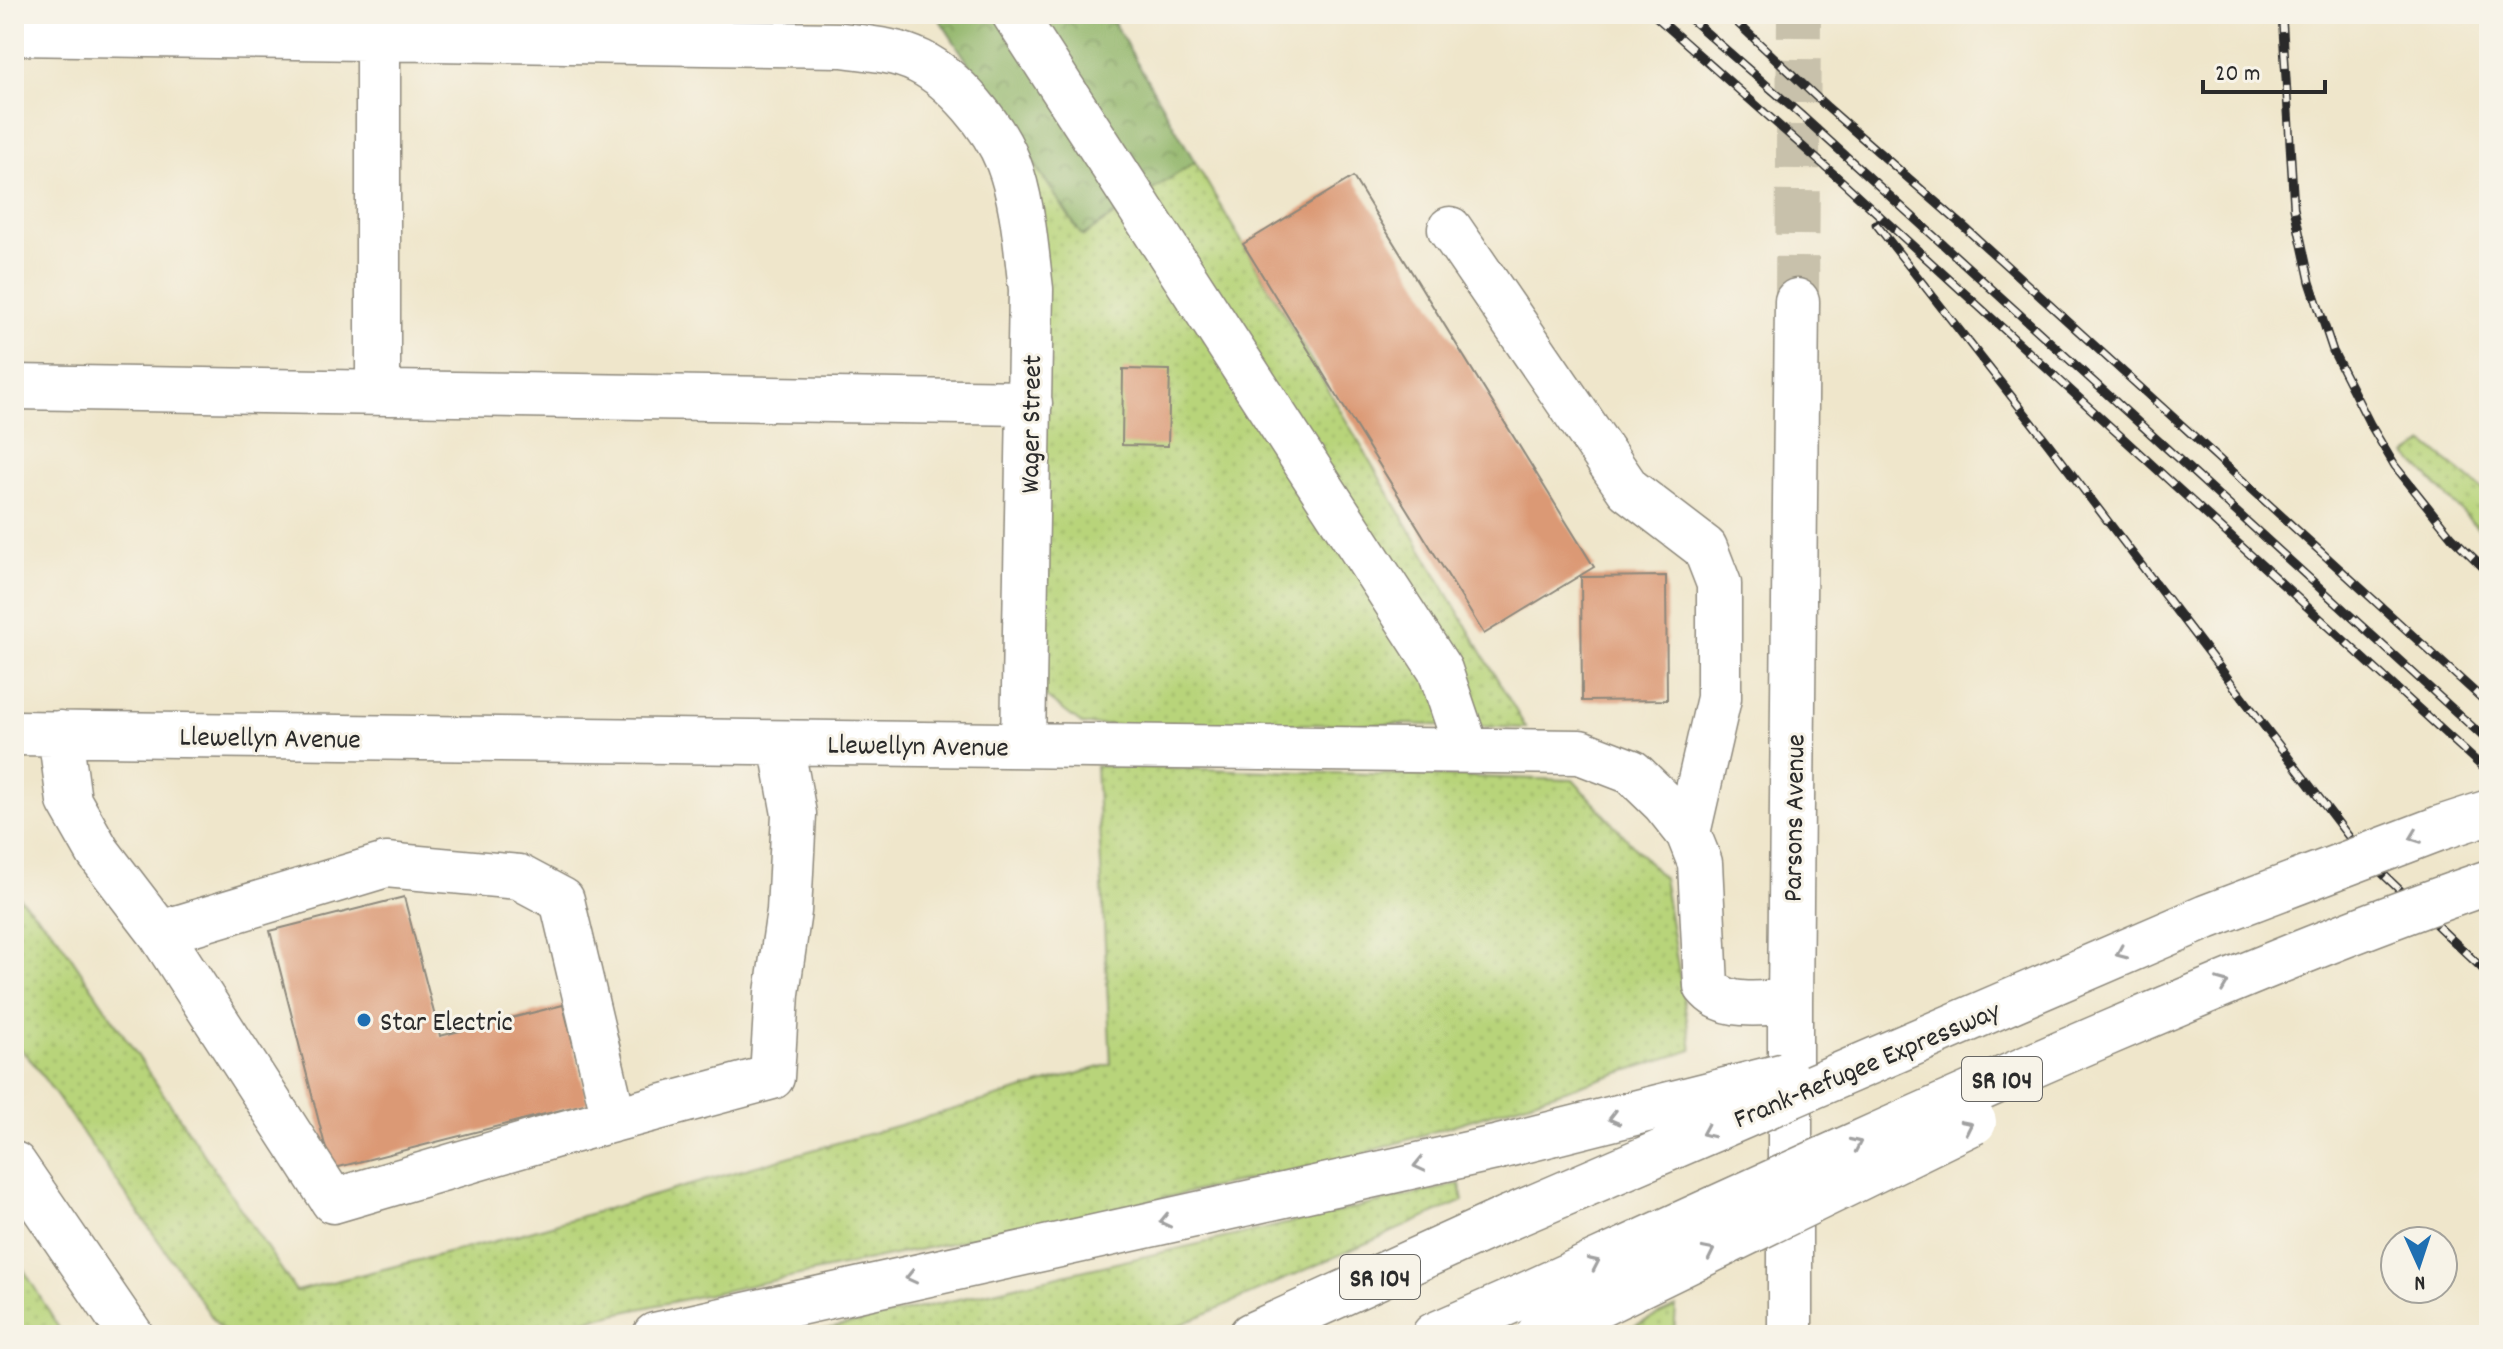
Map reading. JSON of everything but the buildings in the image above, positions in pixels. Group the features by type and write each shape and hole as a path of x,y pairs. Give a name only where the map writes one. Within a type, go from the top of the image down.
{"main road":[{"path":"1014,14 1440,670 1467,750"},
{"path":"378,26 378,393"},
{"name":"Wager Street","path":"14,33 378,26 842,45 884,51 919,61 953,84 978,113 1008,161 1023,227 1031,289 1023,745"},
{"path":"1450,229 1628,489 1705,548 1719,584 1719,698 1688,833"},
{"name":"Parsons Avenue","path":"1790,1335 1797,301"},
{"path":"14,387 1030,403"},
{"name":"Llewellyn Avenue","path":"14,733 1580,752 1632,772 1664,803 1688,833 1700,863 1706,986 1716,998 1731,1003 1790,1002"},
{"path":"60,733 69,801 98,852 160,933 333,1201 614,1119 772,1077 777,993 789,911 794,814 781,743"},
{"name":"Frank-Refugee Expressway","path":"1251,1335 1508,1218 2206,917 2489,812"},
{"path":"160,933 386,865 519,877 562,900 614,1119"},
{"name":"SR 104","path":"1434,1335 1531,1315 1935,1108 2388,917 2489,882"},
{"path":"655,1335 1495,1148 1907,1045"},
{"path":"14,1164 131,1335"}],"green space":[{"path":"936,14 1109,14 1195,162 1082,236"},
{"path":"1027,153 1083,236 1195,162 1526,728 1401,724 1083,725 1042,694"},
{"path":"2425,443 2489,495 2489,540 2407,455"},
{"path":"1096,766 1573,780 1663,878 1692,1050 1343,1160 582,1321 536,1335 230,1335 219,1327 34,1064 14,1042 14,892 57,936 296,1291 499,1240 1111,1064"},
{"path":"1460,1184 1463,1201 1157,1335 802,1335"},
{"path":"14,1257 21,1265 63,1335 14,1335"},
{"path":"1676,1307 1674,1335 1614,1335"}],"tunnel":[{"path":"1797,301 1799,14"}],"railway":[{"path":"1653,14 1844,183 2489,773"},
{"path":"1685,14 1802,116 2489,742"},
{"path":"1728,14 2489,705"},
{"path":"2282,14 2294,208 2310,282 2333,351 2395,466 2452,537 2489,573"},
{"path":"1876,224 2048,443 2362,854 2487,973"}],"place":[{"name":"Star Electric","path":"364,1020"}]}
